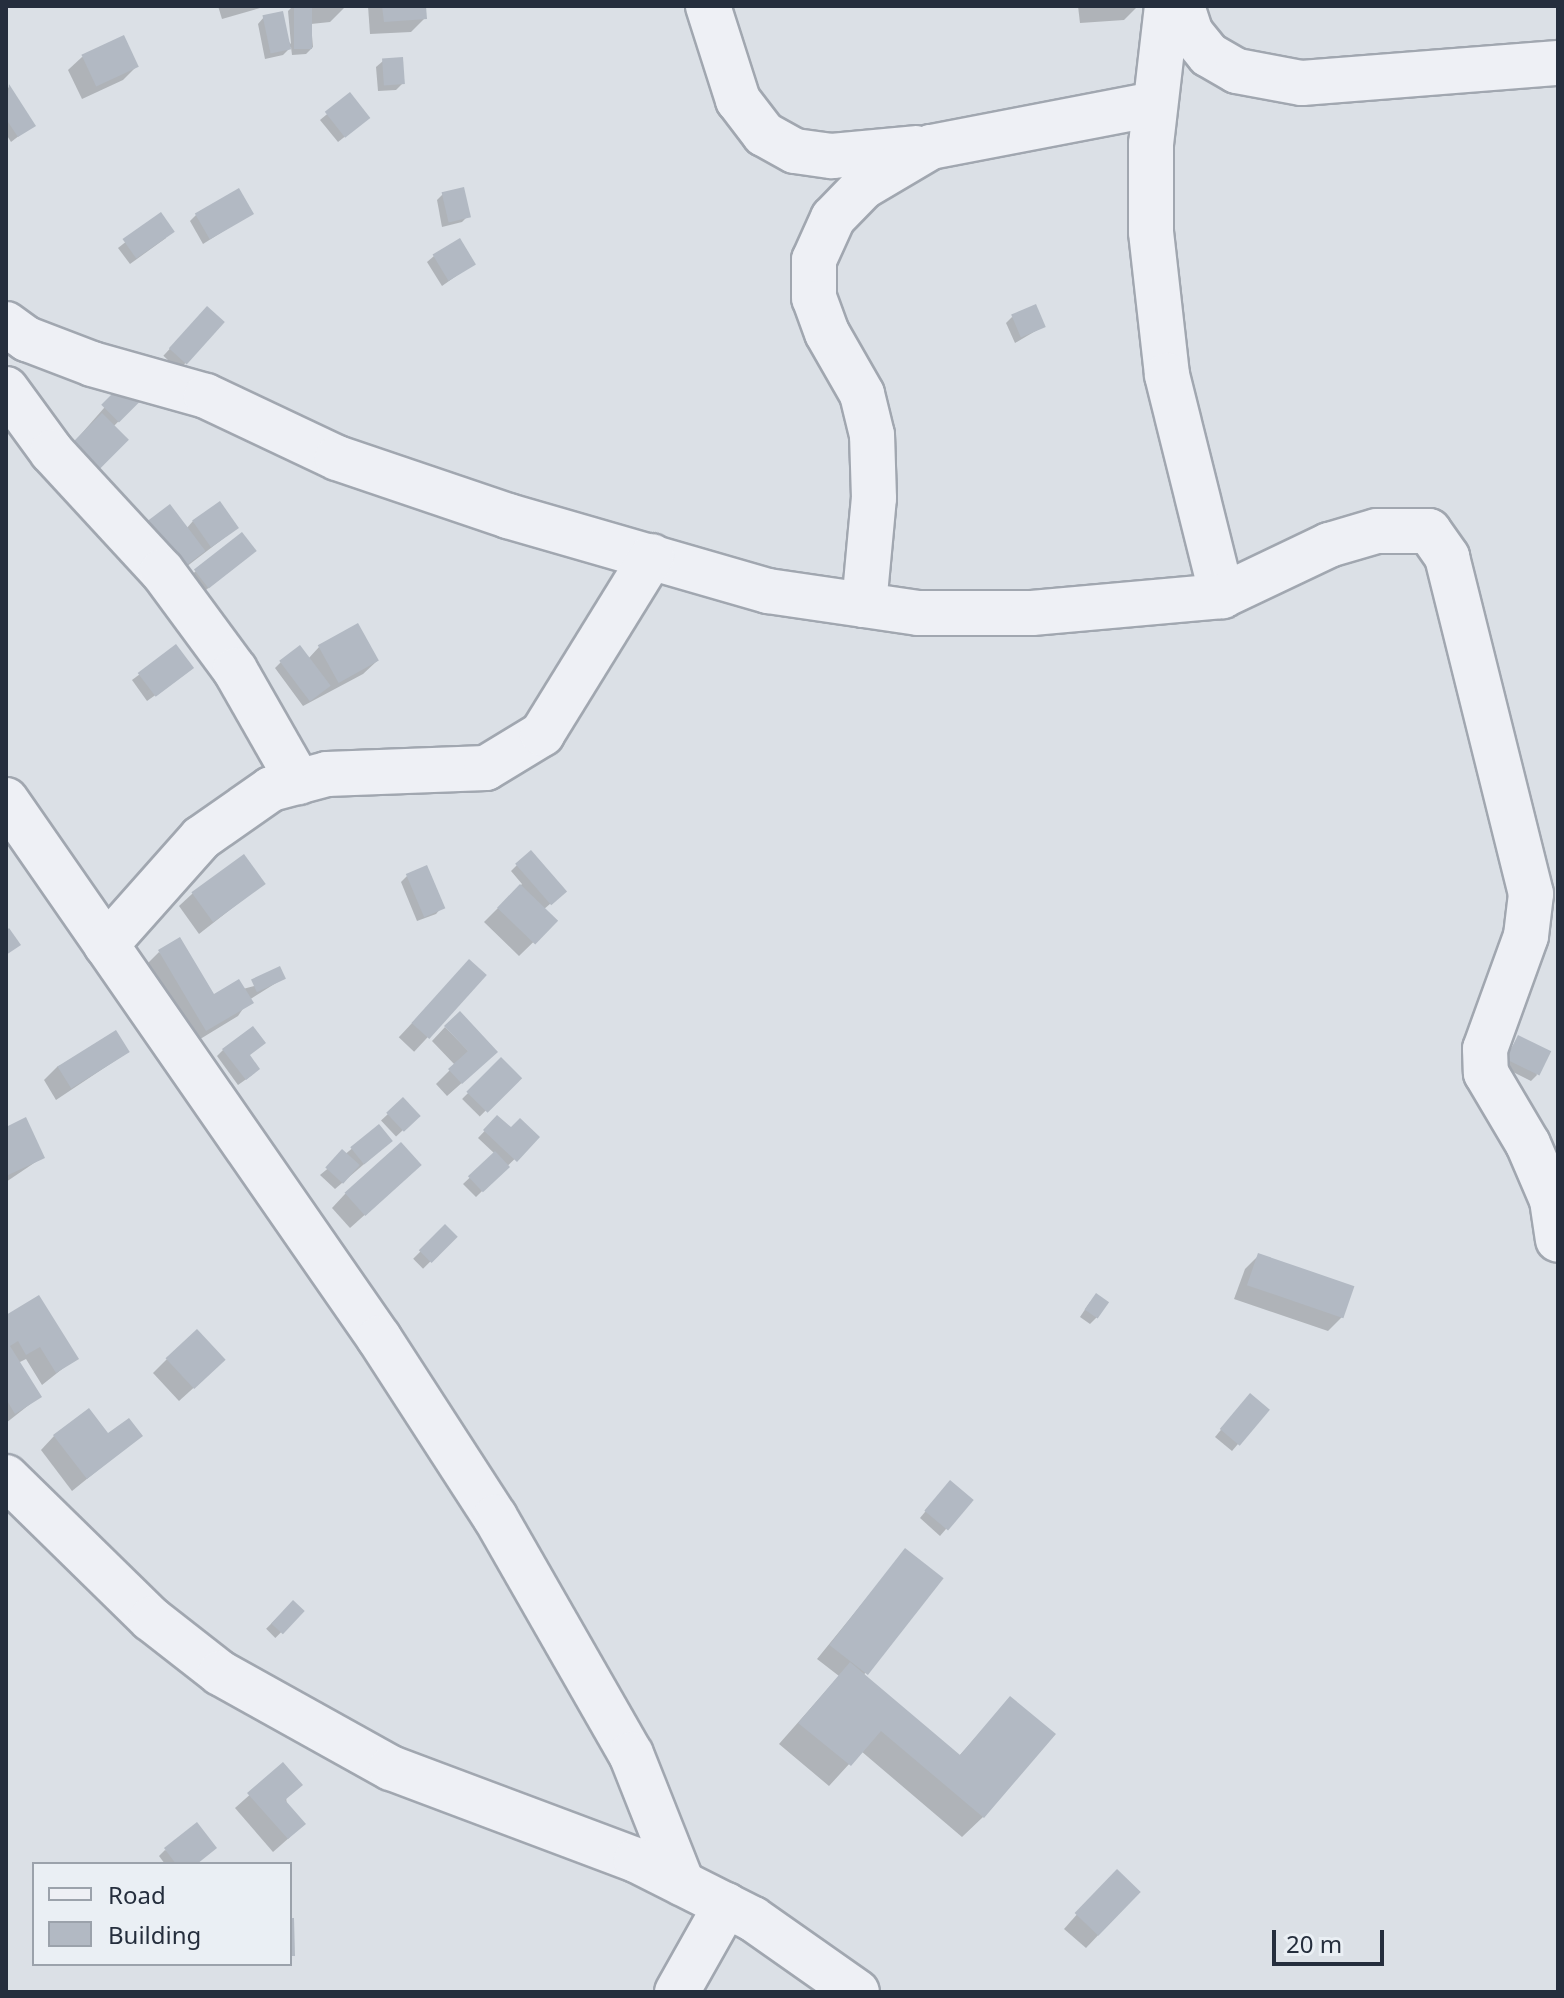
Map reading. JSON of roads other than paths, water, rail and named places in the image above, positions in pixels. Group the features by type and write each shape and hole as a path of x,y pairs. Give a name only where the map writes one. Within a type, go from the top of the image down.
{"street":[{"path":"708,6 738,100 764,134 795,151 832,156 931,147 1154,104"},
{"path":"1167,6 1154,104 1151,232 1167,375 1222,596"},
{"path":"1182,6 1191,33 1209,55 1237,71 1302,83 1558,63"},
{"path":"864,605 874,498 872,435 862,394 827,333 814,298 814,260 833,218 863,187 931,147"},
{"path":"6,324 27,339 92,364 206,396 337,458 508,516 768,591 918,613 1032,613 1222,596 1329,545 1377,531 1429,531 1447,557 1531,894 1526,936 1485,1049 1486,1073 1528,1144 1552,1200 1558,1240"},
{"path":"6,389 52,452 162,571 235,670 299,782"},
{"path":"106,945 201,838 271,789 327,774 486,768 542,734 652,556"},
{"path":"6,800 379,1338 495,1517 631,1754 682,1883"},
{"path":"6,1477 151,1619 220,1673 391,1768 636,1860 726,1905 857,1992"},
{"path":"677,1992 726,1905"}]}
